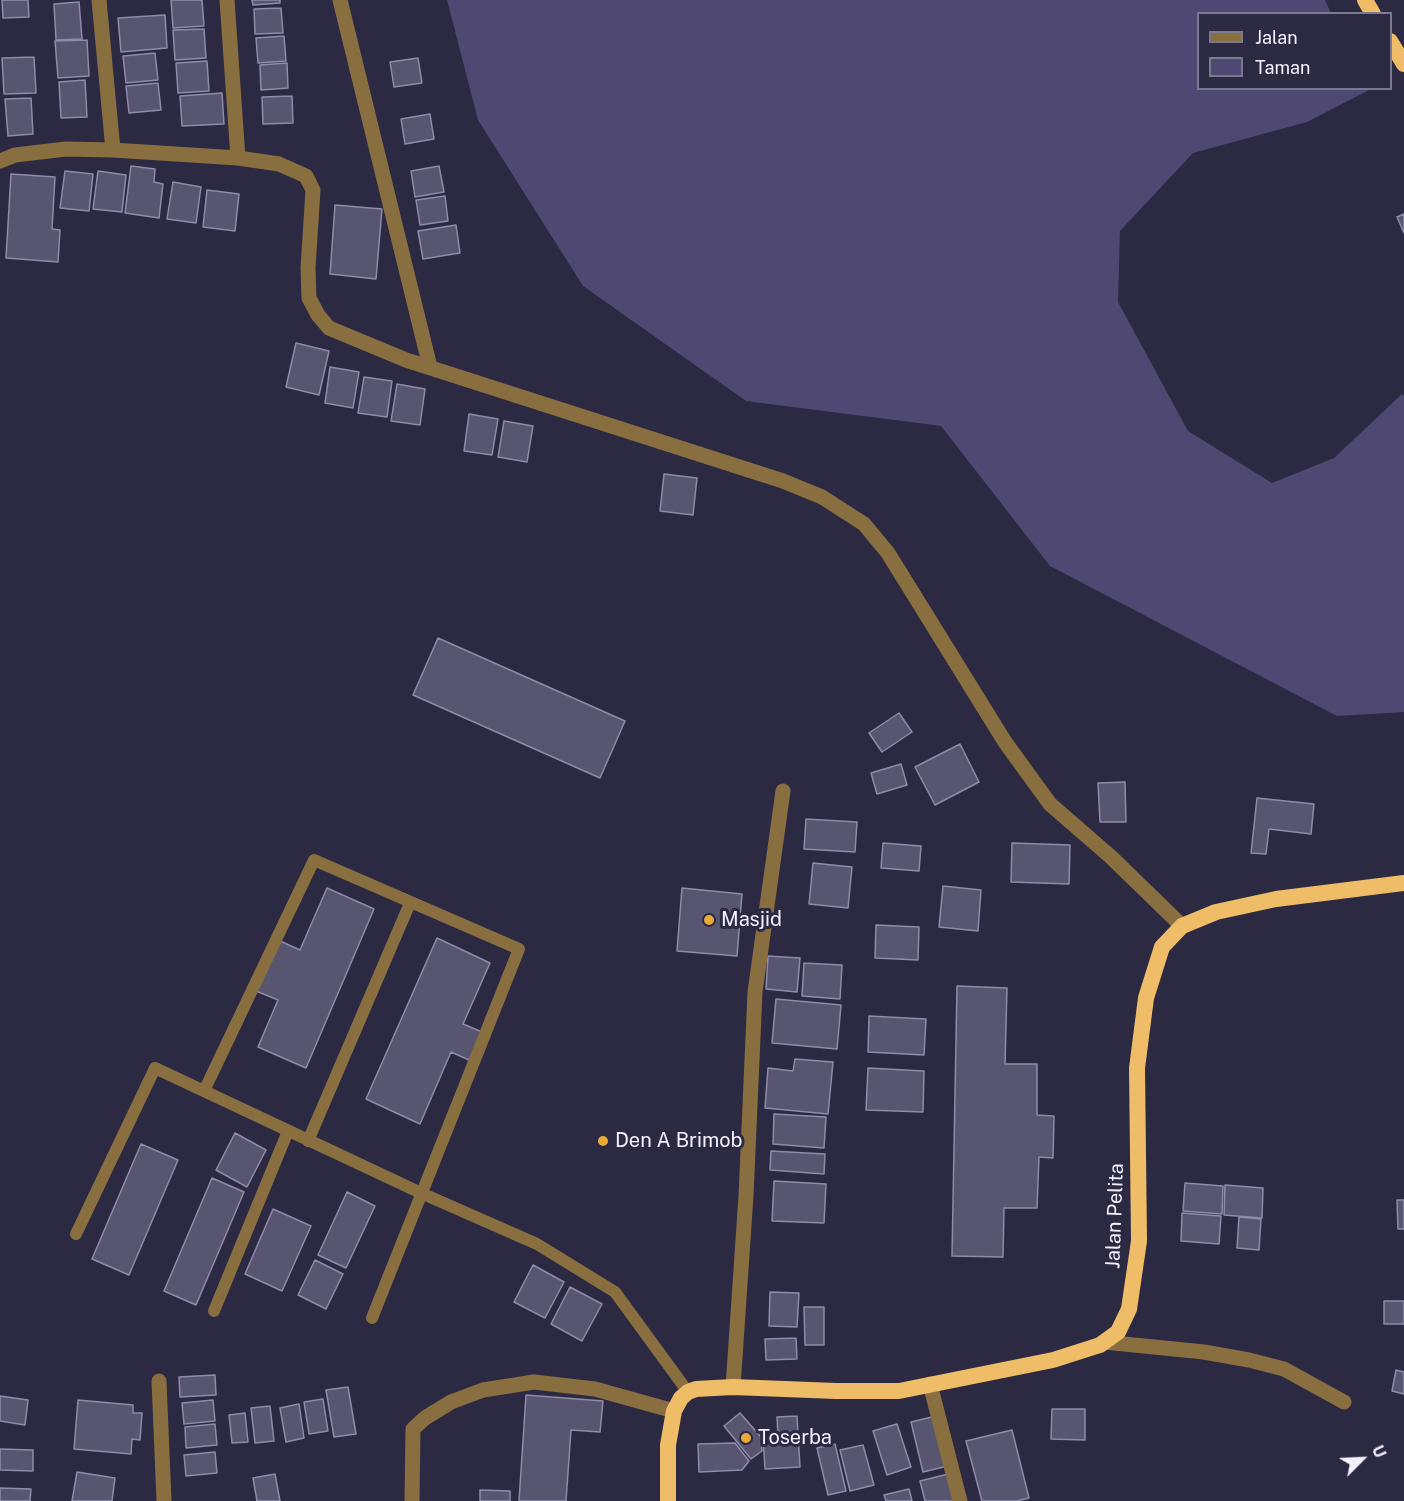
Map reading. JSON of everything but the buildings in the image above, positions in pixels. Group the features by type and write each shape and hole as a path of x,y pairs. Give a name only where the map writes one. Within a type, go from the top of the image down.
{"highway":[{"path":"1392,44 1404,64"},
{"name":"Jalan Pelita","path":"688,1392 696,1389 733,1387 888,1391 1053,1360 1100,1345 1118,1332 1129,1309 1139,1241 1137,1068 1146,998 1162,947 1182,926 1216,912 1276,899 1404,883"},
{"path":"668,1501 668,1444 674,1412 681,1398 688,1392"}],"street":[{"path":"99,0 113,150"},
{"path":"227,0 238,158"},
{"path":"340,0 430,367"},
{"path":"0,161 15,155 66,149 238,158 279,164 306,176 313,190 308,268 309,298 318,315 329,328 430,367 783,481 822,497 864,524 888,553 1005,742 1050,804 1111,857 1182,926"},
{"path":"733,1387 746,1196 755,992 783,791"},
{"path":"1104,1342 1204,1352 1249,1360 1284,1369 1344,1402"},
{"path":"159,1382 165,1501"},
{"path":"412,1501 412,1429 451,1402 483,1390 534,1382 595,1389 674,1412"},
{"path":"930,1384 960,1501"}],"lane":[{"path":"204,1091 314,860 519,949 372,1318"},
{"path":"308,1141 410,903"},
{"path":"76,1234 155,1068 308,1141 537,1244 615,1292 688,1392"},
{"path":"214,1311 288,1131"}],"green space":[{"path":"447,0 1325,0 1331,12 1197,12 1197,90 1369,90 1307,122 1193,153 1120,231 1118,302 1188,431 1272,483 1334,458 1402,394 1404,396 1404,712 1337,716 1050,566 941,426 746,401 583,286 478,120"}],"place":[{"name":"Masjid","path":"709,920"},
{"name":"Den A Brimob","path":"603,1141"},
{"name":"Toserba","path":"746,1438"}]}
